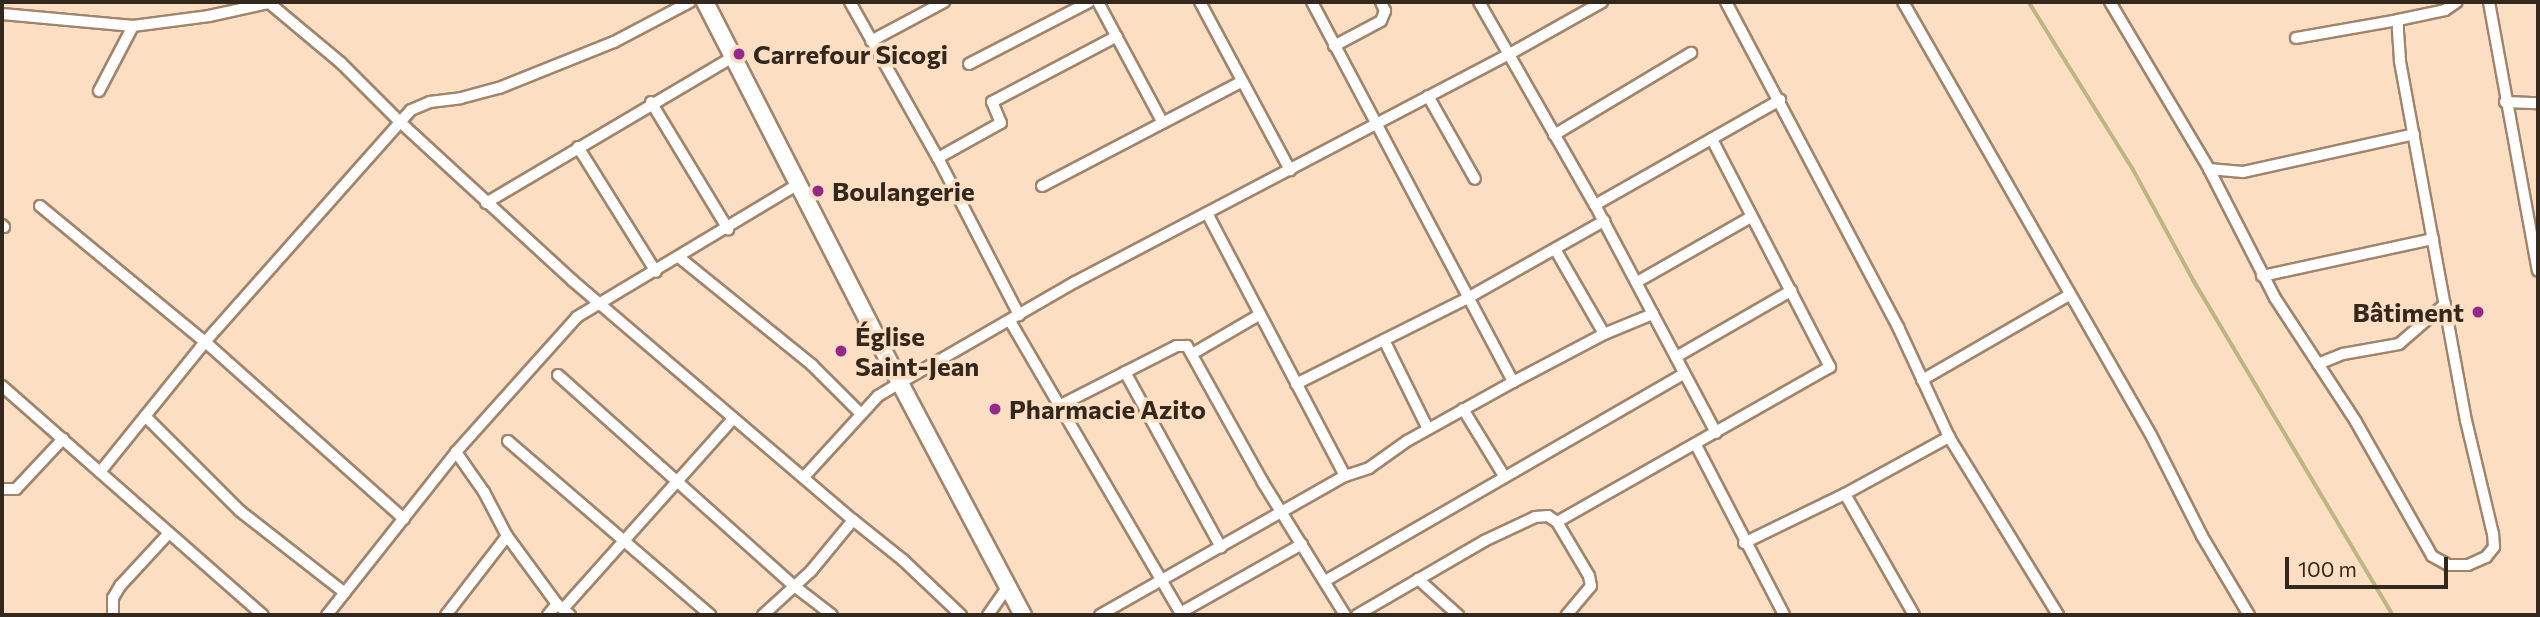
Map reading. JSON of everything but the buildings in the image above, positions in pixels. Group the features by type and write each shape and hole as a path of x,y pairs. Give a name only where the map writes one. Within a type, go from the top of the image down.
{"street":[{"path":"2,14 133,26 209,16 271,2 341,63 399,121 600,305 853,520 904,560 961,615"},
{"path":"100,472 205,342 411,110 430,102 461,98 499,88 614,42 690,2"},
{"path":"705,2 735,55 900,383 1023,615"},
{"path":"850,2 938,158 1059,406 1181,614 1302,544"},
{"path":"871,41 944,2"},
{"path":"969,64 1089,2"},
{"path":"1098,2 1163,123"},
{"path":"1200,2 1290,170"},
{"path":"1312,2 1466,299 1513,382"},
{"path":"1334,46 1381,21 1385,11 1381,2"},
{"path":"1479,2 1604,221 1716,433"},
{"path":"804,477 878,396 1075,282 1508,55 1602,2"},
{"path":"1726,2 1898,327 1949,437 2058,615"},
{"path":"1903,2 2151,435 2207,545 2249,615"},
{"path":"2110,2 2209,169 2262,276 2356,422 2432,556 2448,565 2468,565 2486,557 2494,547 2493,534 2466,421 2400,60 2398,20"},
{"path":"2296,38 2445,10 2457,2"},
{"path":"2488,2 2505,102 2532,214 2538,271"},
{"path":"99,91 133,26"},
{"path":"938,158 1001,123 992,102 1117,36"},
{"path":"1554,135 1691,53"},
{"path":"486,202 735,55"},
{"path":"1042,186 1241,82"},
{"path":"1428,96 1475,179"},
{"path":"1595,205 1780,100"},
{"path":"2505,102 2538,103"},
{"path":"651,103 728,229"},
{"path":"2209,169 2243,172 2414,134"},
{"path":"1557,522 1830,367 1712,139"},
{"path":"578,146 656,272"},
{"path":"327,615 456,452 565,327 800,183"},
{"path":"40,206 205,342 404,519"},
{"path":"1207,213 1345,476"},
{"path":"1637,282 1751,217"},
{"path":"1296,384 1466,299 1604,221"},
{"path":"2262,276 2433,239"},
{"path":"1555,249 1604,334"},
{"path":"680,258 812,365 861,414"},
{"path":"1675,357 1791,290"},
{"path":"1922,380 2069,295"},
{"path":"2318,364 2343,354 2399,344 2445,304"},
{"path":"1100,615 1345,476 1368,467 1463,409 1604,334 1653,314"},
{"path":"1192,354 1259,315"},
{"path":"1384,341 1428,429"},
{"path":"1059,406 1177,346 1187,346 1262,481 1345,615"},
{"path":"1125,372 1221,547"},
{"path":"1325,581 1684,374"},
{"path":"558,375 679,480 793,585 832,615"},
{"path":"2,386 263,615"},
{"path":"1463,409 1504,476"},
{"path":"145,416 240,511 345,593"},
{"path":"548,615 563,609 734,418"},
{"path":"1744,543 1845,494 1949,437"},
{"path":"2,489 16,489 63,439"},
{"path":"508,441 710,615"},
{"path":"1696,445 1744,543 1784,615"},
{"path":"456,452 484,492 508,537 563,609"},
{"path":"1845,494 1914,615"},
{"path":"1357,615 1517,524 1535,517 1548,516 1557,522 1584,566 1591,586 1567,615"},
{"path":"763,615 811,571 853,520"},
{"path":"113,615 113,598 120,586 169,533"},
{"path":"446,615 508,537"},
{"path":"1418,579 1458,615"},
{"path":"988,615 1007,588"}],"waterway":[{"path":"2029,2 2133,169 2194,281 2393,615"}],"place":[{"name":"Carrefour Sicogi","path":"739,54"},
{"name":"Boulangerie","path":"818,191"},
{"name":"Bâtiment","path":"2478,312"},
{"name":"Église Saint-Jean","path":"841,351"},
{"name":"Pharmacie Azito","path":"995,409"}]}
